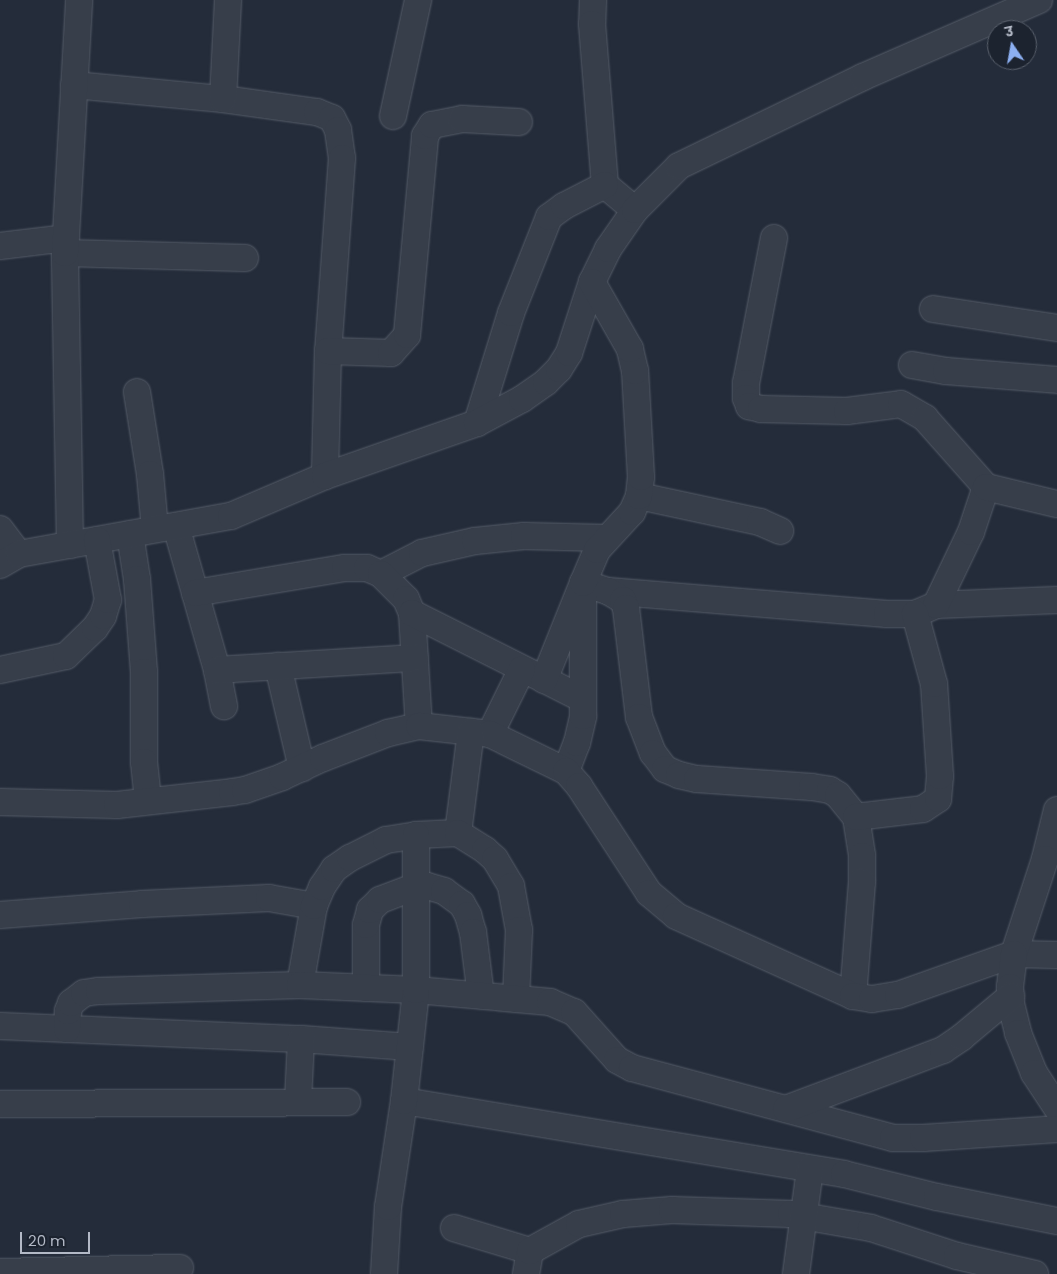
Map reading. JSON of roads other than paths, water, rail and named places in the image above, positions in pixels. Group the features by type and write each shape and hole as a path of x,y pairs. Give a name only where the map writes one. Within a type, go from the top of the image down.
{"street":[{"path":"70,545 65,245 79,0"},
{"path":"223,99 228,0"},
{"path":"393,116 418,0"},
{"path":"593,0 592,24 605,185 636,210"},
{"path":"0,529 10,559 70,545 231,516 325,476 477,423 522,399 546,382 559,369 569,353 592,282 608,249 636,210 680,166 863,77 1039,0"},
{"path":"74,86 223,99 317,112 332,118 338,130 342,158 328,351 325,476"},
{"path":"328,351 391,353 399,347 407,335 425,136 432,125 462,119 519,122"},
{"path":"477,423 511,313 549,217 564,206 605,185"},
{"path":"774,238 746,383 746,398 749,406 761,409 848,411 901,404 913,409 925,418 986,487 1057,504"},
{"path":"0,246 65,245 245,258"},
{"path":"458,833 481,733 533,675 583,583 590,564 606,538 616,531 629,517 639,496 640,460 635,371 630,349 592,282"},
{"path":"933,309 1057,328"},
{"path":"912,365 946,371 1057,380"},
{"path":"137,392 150,474 166,528 194,592 217,670 224,706"},
{"path":"856,817 923,809 938,799 940,776 934,684 925,610 971,532 986,487"},
{"path":"639,496 760,522 780,531"},
{"path":"130,534 137,579 144,672 144,762 148,801"},
{"path":"381,574 422,553 474,541 524,536 606,538"},
{"path":"0,670 66,656 95,628 103,616 108,600 97,540"},
{"path":"194,592 345,568 367,568 381,574 406,599 412,613 418,726"},
{"path":"583,583 608,591 843,612 925,610 1057,600"},
{"path":"566,771 578,743 583,716 583,583"},
{"path":"608,591 623,600 626,608 639,717 649,745 666,769 679,775 697,778 830,790 838,795 856,817 862,856 862,882 853,996"},
{"path":"412,613 583,700"},
{"path":"217,670 415,658"},
{"path":"278,666 302,768"},
{"path":"0,802 117,805 245,790 302,768 360,742 388,733 418,726 481,733 566,771 579,786 649,893 676,916 853,996 872,999 898,995 1014,954 1057,954"},
{"path":"1057,810 1051,860 1014,954 1010,996 1018,1033 1034,1072 1057,1108"},
{"path":"300,985 314,906 322,887 334,869 350,858 386,840 416,835 458,833 485,850 495,859 511,886 519,930 520,953 516,999"},
{"path":"384,1274 388,1207 404,1102 416,990 416,835"},
{"path":"366,988 366,925 370,910 380,900 416,886 427,886 444,891 462,904 473,932 481,996"},
{"path":"0,915 142,904 260,899 284,899 314,906"},
{"path":"67,1028 68,1011 71,1003 84,993 99,991 300,985 416,990 550,1002 569,1010 618,1060 632,1068 893,1138 922,1138 1057,1129"},
{"path":"786,1109 943,1050 962,1037 1010,996"},
{"path":"0,1026 301,1039 410,1047"},
{"path":"298,1101 301,1039"},
{"path":"0,1104 347,1102"},
{"path":"404,1102 844,1174 956,1201 1057,1221"},
{"path":"796,1274 810,1169"},
{"path":"454,1228 528,1263 579,1224 623,1214 672,1210 791,1214 802,1218 872,1228 957,1256 1036,1274"},
{"path":"0,1272 180,1268"}]}
